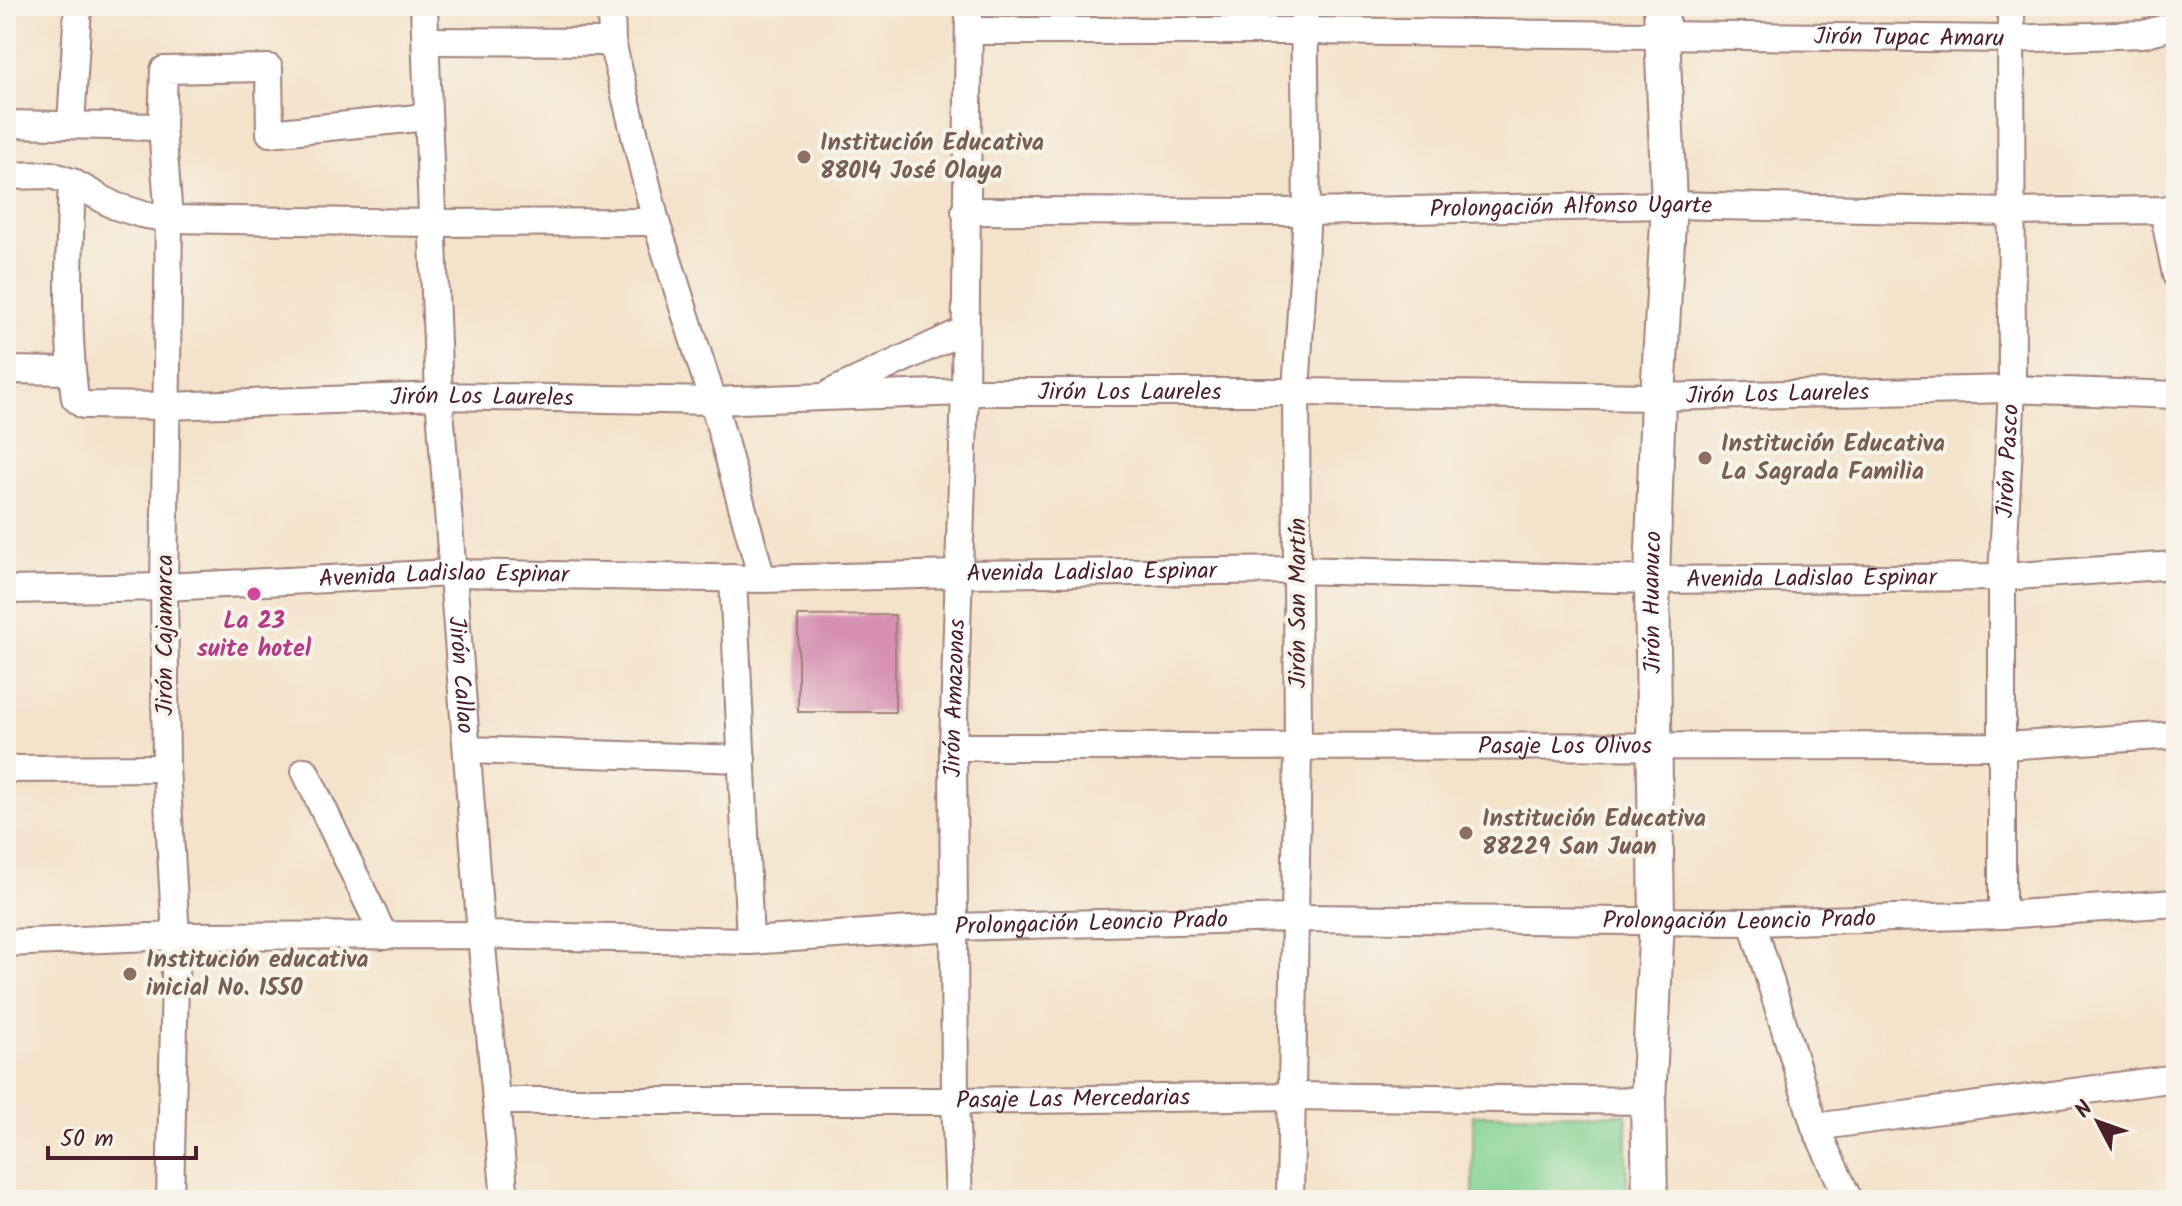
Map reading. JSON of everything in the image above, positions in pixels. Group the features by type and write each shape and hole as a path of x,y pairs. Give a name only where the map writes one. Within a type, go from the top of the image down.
{"main road":[{"name":"Jirón Huanuco","path":"1650,1200 1648,1101 1657,920 1652,580 1669,205 1661,21"}],"street":[{"path":"71,125 78,6"},
{"name":"Jirón Callao","path":"424,6 439,396 505,1200"},
{"path":"611,6 612,42 656,222 713,401 762,579"},
{"name":"Jirón Pasco","path":"2002,915 2002,577 2012,389 2011,6"},
{"name":"Jirón Tupac Amaru","path":"969,18 1661,21 2012,39 2143,34 2176,25"},
{"name":"Jirón Amazonas","path":"959,1200 955,1101 953,747 965,392 969,18"},
{"name":"Jirón San Martín","path":"1290,1200 1298,748 1296,392 1307,212 1304,19"},
{"path":"427,41 612,42"},
{"name":"Jirón Cajamarca","path":"170,1200 176,936 166,768 164,587 169,219 162,127 164,70 269,68 270,133 427,117"},
{"path":"6,124 162,127"},
{"path":"6,176 51,175 72,182 115,206 169,219 656,222"},
{"path":"6,370 71,371 69,245 72,182"},
{"name":"Prolongación Alfonso Ugarte","path":"965,211 1307,212 1669,205 2011,212 2169,209"},
{"path":"2169,209 2176,275"},
{"path":"822,397 965,330"},
{"name":"Jirón Los Laureles","path":"71,371 75,398 83,405 167,406 439,396 713,401 965,392 1658,397 2012,389 2176,395"},
{"name":"Avenida Ladislao Espinar","path":"6,590 164,587 453,573 762,579 1299,570 1652,580 2002,577 2176,565"},
{"path":"733,578 750,941"},
{"name":"Pasaje Los Olivos","path":"953,747 2003,746 2176,735"},
{"path":"467,750 742,759"},
{"path":"6,769 166,768"},
{"path":"305,771 384,936"},
{"name":"Prolongación Leoncio Prado","path":"6,943 176,936 481,935 750,941 954,927 1293,918 1752,922 2002,915 2176,903"},
{"path":"1752,922 1815,1127 1849,1200"},
{"path":"1815,1127 2176,1078"},
{"name":"Pasaje Las Mercedarias","path":"497,1101 955,1101 1292,1096 1648,1101"}],"green space":[{"path":"1627,1114 1627,1200 1473,1200 1473,1115"}],"building":[{"path":"895,615 895,712 798,712 798,616"}],"place":[{"name":"Institución Educativa 88014 José Olaya","path":"804,157"},
{"name":"Institución Educativa La Sagrada Familia","path":"1705,458"},
{"name":"La 23 suite hotel","path":"254,594"},
{"name":"Institución Educativa 88229 San Juan","path":"1466,833"},
{"name":"Institución educativa inicial No. 1550","path":"130,974"}]}
